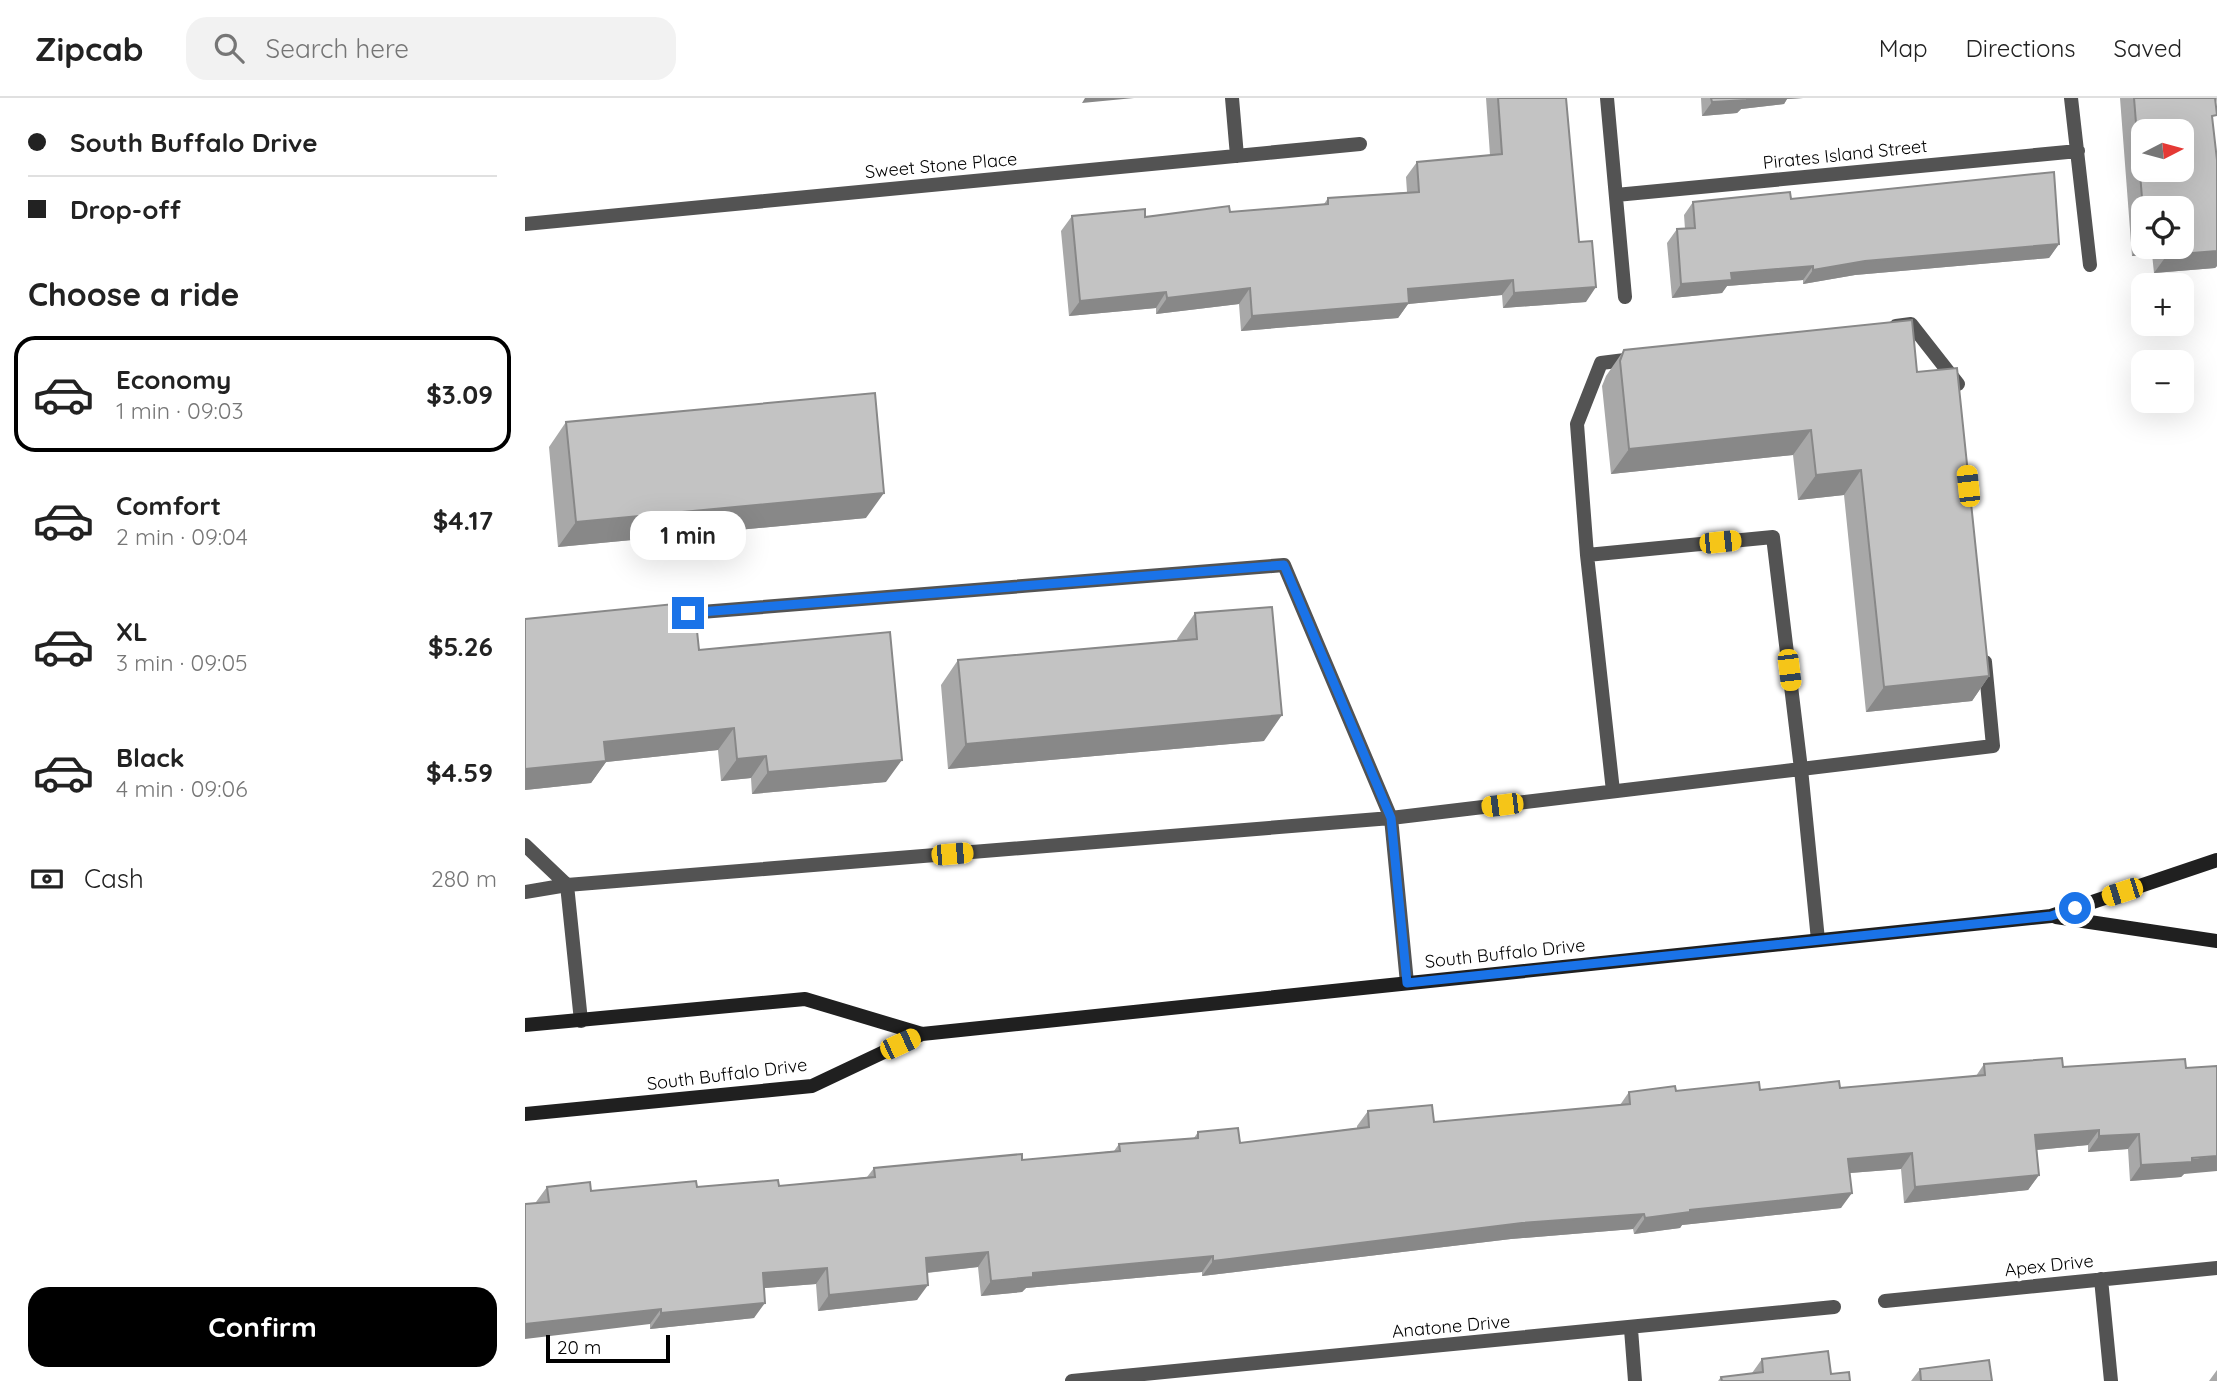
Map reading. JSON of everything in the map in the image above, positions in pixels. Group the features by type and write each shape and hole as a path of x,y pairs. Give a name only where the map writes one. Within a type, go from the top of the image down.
{"main road":[{"name":"South Buffalo Drive","path":"525,1115 812,1086 922,1034 2051,916 2217,860"},
{"name":"South Buffalo Drive","path":"2051,916 2217,941"},
{"name":"South Buffalo Drive","path":"525,1025 805,999 922,1034"}],"street":[{"path":"1233,98 1237,156"},
{"path":"1607,98 1625,297"},
{"path":"2071,98 2090,265"},
{"name":"Sweet Stone Place","path":"525,224 1360,144"},
{"name":"Pirates Island Street","path":"1616,195 2078,150"},
{"path":"1884,327 1911,324 1958,382 1959,396"},
{"path":"1613,791 1587,555 1577,424 1601,363 1641,358"},
{"path":"1587,555 1773,537 1818,940"},
{"path":"663,615 1284,565 1391,818 1407,983"},
{"path":"525,892 567,885 1391,818 1993,746 1984,652"},
{"path":"525,845 567,885 581,1021"},
{"name":"Apex Drive","path":"1885,1301 2217,1268"},
{"path":"2101,1279 2111,1381"},
{"name":"Anatone Drive","path":"1072,1381 1165,1377 1834,1307"},
{"path":"1631,1329 1635,1381"}],"building":[{"path":"1498,98 1566,98 1579,242 1592,241 1596,287 1514,293 1513,280 1408,289 1409,303 1252,316 1250,288 1167,298 1166,292 1080,301 1072,216 1145,209 1145,217 1229,206 1230,212 1328,204 1328,198 1419,192 1417,162 1502,154"},
{"path":"1711,98 1747,98 1747,100 1712,102"},
{"path":"2134,98 2215,98 2217,115 2212,116 2217,160 2217,251 2194,253 2194,196 2142,196 2141,182 2195,182 2195,119 2136,119"},
{"path":"2054,172 2059,244 1865,261 1813,270 1813,266 1731,273 1732,280 1681,284 1677,229 1695,228 1693,202 1790,192 1791,199"},
{"path":"1912,320 1917,372 1957,368 1989,676 1884,687 1861,470 1816,475 1811,430 1629,449 1620,361 1624,350"},
{"path":"875,393 884,493 576,522 566,422"},
{"path":"694,602 699,650 890,632 902,760 768,772 766,756 737,759 734,728 604,742 606,761 525,769 525,619"},
{"path":"1272,607 1282,715 966,744 958,660 1197,639 1195,613"},
{"path":"2062,1058 2063,1067 2185,1059 2186,1068 2217,1066 2217,1156 2192,1158 2192,1162 2141,1165 2139,1134 2099,1136 2099,1130 2035,1135 2039,1175 1915,1187 1912,1153 1848,1159 1852,1193 1690,1210 1645,1218 1644,1214 1522,1223 1213,1261 1213,1256 1033,1273 1033,1277 991,1281 988,1252 926,1258 928,1285 829,1295 827,1268 763,1273 765,1303 661,1313 661,1309 525,1324 525,1204 549,1202 547,1187 590,1182 591,1191 696,1181 697,1187 778,1180 779,1186 875,1177 874,1168 1022,1154 1022,1160 1120,1151 1119,1144 1198,1138 1198,1132 1238,1128 1240,1143 1369,1127 1368,1111 1432,1105 1434,1122 1630,1104 1629,1092 1675,1086 1676,1091 1759,1082 1760,1090 1839,1081 1840,1088 1985,1075 1984,1064"},
{"path":"1828,1351 1831,1374 1849,1372 1850,1381 1722,1381 1721,1377 1763,1372 1762,1359"},
{"path":"1989,1360 1992,1381 1921,1381 1920,1369"}],"route":[{"path":"688,613 1284,565 1391,818 1407,983 2051,916 2075,908"}]}
